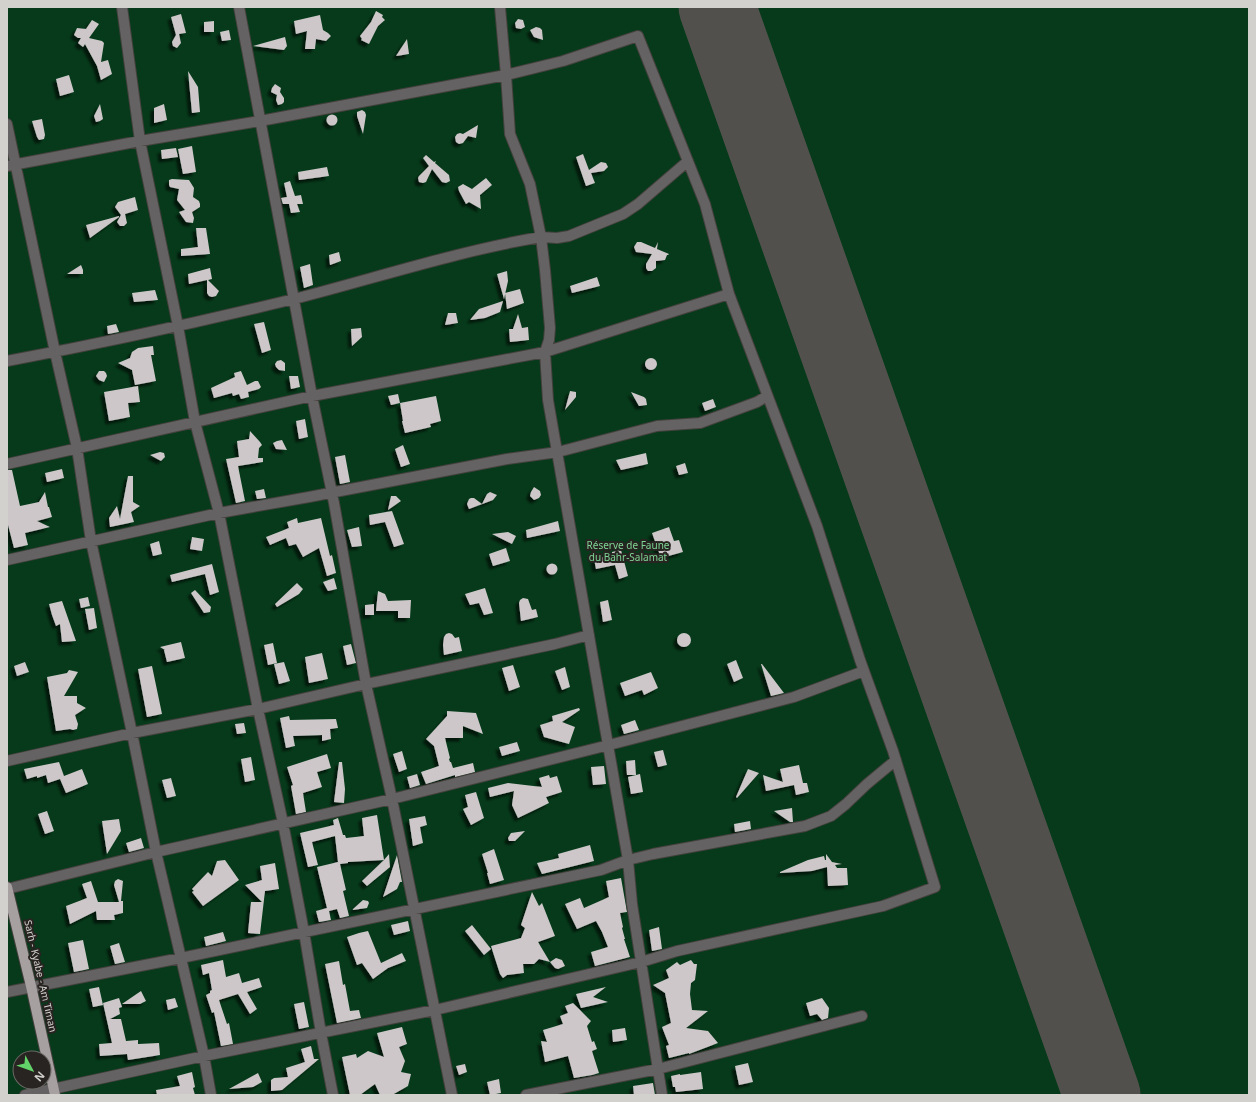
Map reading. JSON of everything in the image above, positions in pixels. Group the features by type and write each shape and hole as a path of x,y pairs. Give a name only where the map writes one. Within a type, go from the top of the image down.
{"main road":[{"name":"Sarh - Kyabe - Am Timan","path":"7,888 31,986 54,1092"}],"street":[{"path":"122,7 140,141 178,326 195,422 219,513 258,709 283,823 333,1095"},
{"path":"238,7 331,492 366,684 392,799 413,909 452,1095"},
{"path":"500,7 510,134 530,184 541,237 550,328 549,340 545,352 548,400 628,860 632,904 662,1095"},
{"path":"11,164 260,121 506,75 563,62 638,36 705,204 729,294 817,526 864,671 896,760 935,887 883,906 677,952 641,962 435,1010 204,1056 54,1092 25,1095"},
{"path":"7,124 11,164 54,352 78,448 91,541 156,852 212,1095"},
{"path":"7,361 128,337 294,299 504,244 541,237 557,238 569,236 623,214 638,204 688,161"},
{"path":"7,464 312,396 545,352 729,294"},
{"path":"7,560 219,513 507,459 558,452 657,426 700,423 757,402 767,396"},
{"path":"7,761 132,733 258,709 366,684 555,644 589,635"},
{"path":"7,888 156,852 392,799 609,745 794,697 864,671"},
{"path":"7,992 31,986 181,958 600,870 628,860 653,854 805,826 831,816 896,760"},
{"path":"526,1095 658,1069 862,1016"}],"green space":[{"name":"Réserve de Faune du Bahr-Salamat","path":"7,7 1249,7 1249,1095 54,1095 52,1087 52,1050 42,1050 14,944 41,1050 12,1050 12,1090 51,1090 52,1095 7,1095"}],"building":[{"path":"376,11 383,15 382,17 385,20 378,26 369,44 361,40 362,39 360,36 371,22"},
{"path":"181,14 186,33 179,34 181,43 177,48 173,46 172,42 176,35 171,17"},
{"path":"320,15 323,30 331,36 326,41 316,39 315,49 305,49 307,31 296,34 294,21"},
{"path":"518,19 523,20 525,27 521,29 516,28 515,23"},
{"path":"92,20 99,24 89,38 102,41 104,43 101,62 108,60 112,74 101,80 97,66 85,44 83,47 78,43 81,38 74,35 77,28 86,29"},
{"path":"214,21 214,32 204,32 204,22"},
{"path":"536,27 542,30 543,40 534,37 530,30"},
{"path":"229,30 231,40 222,41 220,32"},
{"path":"285,37 287,46 284,50 253,46"},
{"path":"407,39 409,54 396,56"},
{"path":"188,71 198,87 200,112 192,113"},
{"path":"69,75 74,92 60,96 56,79"},
{"path":"275,84 281,88 280,92 284,98 284,102 278,105 276,100 277,95 271,92"},
{"path":"100,104 103,119 96,122 94,116"},
{"path":"164,104 167,120 154,123 154,108"},
{"path":"362,110 366,115 363,134 357,116 357,112"},
{"path":"332,114 336,116 338,120 336,124 332,126 328,124 326,120 328,116"},
{"path":"42,119 45,135 44,139 39,140 32,121"},
{"path":"478,125 476,138 468,136 463,143 459,144 456,142 455,137 457,134 463,134"},
{"path":"192,146 196,172 183,174 178,149"},
{"path":"176,148 178,157 162,159 161,150"},
{"path":"583,154 589,170 601,162 606,163 608,167 604,171 591,173 595,183 586,186 576,157"},
{"path":"426,155 434,162 436,161 435,163 449,175 450,181 446,183 442,182 432,169 426,182 419,182 419,176 429,166 423,158"},
{"path":"327,167 329,176 299,180 298,172"},
{"path":"486,178 492,185 480,195 481,209 469,202 466,204 458,187 463,184 472,189"},
{"path":"169,180 189,180 194,188 193,197 199,201 200,207 192,212 194,218 193,223 186,222 179,212 185,210 177,200 179,189 170,187 169,185"},
{"path":"290,181 295,196 301,195 303,204 297,204 300,212 291,213 289,204 283,204 281,198 287,197 284,183"},
{"path":"135,197 138,210 125,214 127,223 124,226 120,226 117,222 121,215 115,207 118,202"},
{"path":"119,217 90,238 86,225"},
{"path":"196,228 206,228 210,254 181,256 181,249 198,247"},
{"path":"637,242 641,242 655,248 658,242 657,249 669,254 665,260 656,261 656,268 652,271 648,271 646,264 652,254 636,252 634,247"},
{"path":"339,252 341,261 330,265 329,255"},
{"path":"310,264 313,285 304,288 300,267"},
{"path":"81,265 83,274 67,274"},
{"path":"210,268 212,279 208,280 219,291 216,296 212,297 207,293 207,280 189,284 188,274"},
{"path":"507,271 508,281 504,299 497,274"},
{"path":"597,277 600,286 572,293 570,286"},
{"path":"520,289 524,303 507,309 505,293"},
{"path":"155,290 158,300 134,302 132,293"},
{"path":"503,301 500,312 485,318 470,320 479,309"},
{"path":"448,313 456,313 458,323 445,325"},
{"path":"518,314 522,328 528,327 529,340 510,342 509,329 513,329"},
{"path":"264,322 271,350 262,353 254,324"},
{"path":"116,324 119,332 108,334 107,326"},
{"path":"361,328 362,337 352,346 351,329"},
{"path":"153,346 154,355 151,355 156,381 135,385 132,370 118,363 130,358 132,352 138,348"},
{"path":"651,358 655,360 657,364 655,368 651,370 647,368 645,364 647,360"},
{"path":"281,360 285,363 285,371 279,370 276,367 275,364 277,361"},
{"path":"99,371 104,371 106,373 107,376 104,382 99,380 96,376"},
{"path":"241,371 247,385 258,381 261,387 248,392 249,397 241,399 239,394 233,396 232,393 214,398 211,388 235,377 234,373"},
{"path":"289,376 298,376 300,387 291,389"},
{"path":"138,386 140,402 128,403 130,417 109,421 104,392"},
{"path":"570,391 576,392 576,397 565,410"},
{"path":"631,392 644,397 647,405 639,406"},
{"path":"398,394 400,403 391,405 388,396"},
{"path":"436,396 441,421 430,424 431,427 405,433 400,403"},
{"path":"713,399 716,407 705,411 702,403"},
{"path":"305,419 308,437 299,439 296,421"},
{"path":"250,431 262,445 259,448 258,458 263,458 263,462 238,466 245,501 236,503 226,459 239,457 237,441 249,439"},
{"path":"282,440 287,450 276,449 273,443"},
{"path":"403,445 410,464 401,467 395,449"},
{"path":"160,452 164,453 165,457 161,461 150,455"},
{"path":"646,453 648,464 621,470 616,460"},
{"path":"345,455 350,482 340,484 335,457"},
{"path":"685,463 688,473 679,475 676,466"},
{"path":"62,469 64,478 47,482 45,473"},
{"path":"7,470 12,470 20,506 39,502 45,492 52,517 37,521 50,527 25,533 28,545 14,548 7,521"},
{"path":"128,476 133,476 133,502 140,506 131,512 134,522 110,527 109,518 117,506 120,519"},
{"path":"534,487 540,491 541,495 539,498 534,500 530,496"},
{"path":"264,489 266,498 257,499 255,491"},
{"path":"490,492 497,495 493,500 469,509 467,504 469,499 474,498 482,504 487,494"},
{"path":"391,496 396,496 401,501 388,510"},
{"path":"392,511 404,544 394,547 385,522 370,525 369,515"},
{"path":"297,518 298,523 321,518 330,556 332,555 336,573 327,576 319,548 303,557 296,544 289,546 286,538 270,545 266,537 289,528 287,522"},
{"path":"558,521 560,531 527,538 526,530"},
{"path":"359,527 362,546 352,547 347,530"},
{"path":"669,527 674,541 679,540 683,552 661,558 652,533"},
{"path":"508,532 516,536 512,544 492,534"},
{"path":"192,537 204,539 202,551 190,549"},
{"path":"159,541 162,554 153,556 150,544"},
{"path":"506,548 510,561 493,566 489,554"},
{"path":"621,550 628,576 619,579 615,565 596,569 594,559 612,555 612,552"},
{"path":"552,563 556,565 558,569 556,573 552,575 548,573 546,569 548,565"},
{"path":"212,564 219,592 210,595 205,574 172,582 170,575"},
{"path":"334,578 337,589 328,591 323,582"},
{"path":"297,583 303,589 299,594 277,607 275,604"},
{"path":"485,588 493,613 484,615 479,603 470,605 465,594"},
{"path":"195,590 211,607 210,612 204,613 191,593"},
{"path":"378,591 385,594 388,601 411,600 410,618 398,618 398,611 376,611"},
{"path":"88,597 90,606 81,608 79,599"},
{"path":"523,598 528,599 532,610 536,609 538,617 521,621 519,603"},
{"path":"608,600 612,620 603,622 600,602"},
{"path":"62,601 76,641 62,642 60,624 56,626 52,615 49,604"},
{"path":"374,604 374,615 365,615 365,605"},
{"path":"94,608 97,628 89,630 85,609"},
{"path":"449,633 455,638 459,637 462,651 444,655 444,637"},
{"path":"681,633 687,633 691,637 691,643 687,647 681,647 677,643 677,637"},
{"path":"181,642 185,658 167,662 165,650 160,647"},
{"path":"273,643 277,663 268,665 264,645"},
{"path":"351,644 356,663 347,665 343,646"},
{"path":"322,653 328,679 309,683 305,657"},
{"path":"736,660 743,678 734,682 727,664"},
{"path":"25,662 29,672 17,676 14,666"},
{"path":"284,662 290,681 279,684 274,664"},
{"path":"762,664 784,693 771,696"},
{"path":"513,665 520,687 509,691 502,668"},
{"path":"152,666 162,714 147,717 138,669"},
{"path":"565,667 570,687 562,690 555,671"},
{"path":"69,670 78,672 64,696 77,696 77,703 86,708 75,715 78,724 77,729 56,731 47,677 67,673"},
{"path":"651,672 658,688 644,695 642,690 625,696 620,683"},
{"path":"579,708 580,710 562,722 575,727 569,744 544,737 540,725 553,721 552,716"},
{"path":"447,711 476,713 483,734 463,726 463,738 445,738 449,759 453,768 473,763 475,772 455,777 455,775 426,784 421,772 439,766 434,746 426,739 447,716"},
{"path":"289,716 290,720 336,719 338,728 330,729 331,739 322,741 322,735 293,736 295,746 286,748 280,718"},
{"path":"635,720 639,730 624,734 621,725"},
{"path":"244,723 246,733 237,734 235,724"},
{"path":"517,742 520,751 502,756 499,747"},
{"path":"663,750 667,765 658,767 654,752"},
{"path":"402,751 407,769 399,772 393,754"},
{"path":"327,754 331,768 317,772 322,787 303,793 306,812 296,814 291,786 293,785 287,767"},
{"path":"251,757 255,780 245,782 241,759"},
{"path":"635,760 636,775 627,775 626,761"},
{"path":"59,762 64,776 82,769 88,784 66,793 60,779 48,783 46,775 27,779 24,769"},
{"path":"339,762 342,762 345,789 344,803 334,802"},
{"path":"799,765 803,783 807,783 809,792 796,795 794,785 766,791 763,775 783,782 780,769"},
{"path":"604,766 606,784 593,785 591,767"},
{"path":"748,769 759,773 737,798 736,797"},
{"path":"417,774 420,785 410,788 407,777"},
{"path":"640,774 643,792 631,794 628,777"},
{"path":"549,775 550,778 557,776 562,792 546,797 549,803 518,818 512,805 514,791 490,797 488,788 508,783 542,787 539,778"},
{"path":"171,778 176,796 167,798 162,780"},
{"path":"476,792 484,818 471,825 463,809 468,807 465,795"},
{"path":"792,808 793,822 790,822 774,811"},
{"path":"47,811 54,831 45,834 38,814"},
{"path":"377,815 384,860 348,862 340,864 346,890 343,891 349,916 340,918 337,909 329,911 331,920 319,922 316,911 327,908 317,867 338,862 335,836 312,842 318,865 308,867 300,833 334,825 333,820 338,818 343,835 345,835 346,838 364,836 362,818"},
{"path":"425,816 427,825 420,827 423,843 413,846 409,819"},
{"path":"119,819 121,831 107,854 102,821"},
{"path":"750,821 751,829 735,832 734,824"},
{"path":"525,831 515,841 509,841 508,838 511,833"},
{"path":"141,838 144,848 129,852 126,843"},
{"path":"590,845 594,861 542,874 537,863 559,858 558,854"},
{"path":"494,849 504,880 490,884 482,854"},
{"path":"389,854 390,867 367,886 362,881"},
{"path":"826,854 832,862 842,864 835,865 837,868 847,868 848,885 828,886 827,867 812,871 780,873 808,860 824,856 826,860"},
{"path":"397,855 402,882 400,882 397,889 383,897"},
{"path":"225,860 239,880 203,906 192,892 194,891 192,889 208,872 212,876 217,861"},
{"path":"275,863 279,889 265,891 260,934 248,933 251,902 262,902 245,885 262,880 260,866"},
{"path":"621,878 627,912 620,913 624,939 630,957 595,966 591,952 608,947 602,932 596,921 577,929 565,904 580,898 584,908 609,897 606,881"},
{"path":"118,879 123,881 121,901 123,901 123,913 114,915 115,920 97,920 96,911 70,924 66,906 87,898 82,884 91,881 98,902 119,902 114,885 115,881"},
{"path":"532,892 539,906 542,903 555,936 538,942 550,962 539,959 534,964 523,964 524,973 507,975 503,978 500,974 491,946 521,938 525,928 521,925"},
{"path":"363,900 368,901 369,903 367,908 352,910"},
{"path":"408,921 410,931 394,935 391,925"},
{"path":"472,925 491,949 484,955 465,931"},
{"path":"659,927 662,949 652,951 649,930"},
{"path":"368,931 381,963 402,953 406,961 388,968 373,979 362,963 357,965 347,937"},
{"path":"223,932 226,941 206,946 204,937"},
{"path":"83,940 89,969 74,972 68,943"},
{"path":"119,943 125,962 115,964 110,946"},
{"path":"556,958 562,960 565,966 558,969 555,968 550,962"},
{"path":"223,960 226,977 239,973 242,983 259,978 262,987 247,992 257,1009 250,1014 238,994 219,1000 227,1024 229,1023 233,1044 221,1046 214,1012 212,1013 206,995 212,990 209,973 203,975 201,965"},
{"path":"691,960 694,964 697,964 695,980 691,983 690,994 692,1010 708,1011 686,1028 708,1031 718,1043 689,1054 669,1058 666,1046 669,1045 662,1027 671,1023 665,993 653,985 669,978 666,970 677,962 680,965"},
{"path":"339,961 343,985 345,984 350,1011 359,1010 361,1018 337,1023 325,964"},
{"path":"99,987 103,1005 93,1007 89,989"},
{"path":"606,987 593,997 608,1002 581,1008 576,994"},
{"path":"141,991 146,1001 140,1004 122,1004"},
{"path":"119,998 122,1007 119,1008 120,1014 110,1019 121,1019 126,1041 138,1040 138,1044 159,1043 160,1055 128,1060 127,1054 100,1056 99,1044 112,1043 103,1003"},
{"path":"175,998 178,1007 168,1010 166,1000"},
{"path":"822,998 829,1008 828,1018 822,1020 817,1014 810,1016 806,1003"},
{"path":"304,1002 309,1027 299,1029 294,1004"},
{"path":"573,1003 591,1021 587,1026 592,1042 594,1041 597,1049 592,1051 599,1073 574,1078 568,1056 545,1062 541,1041 547,1042 543,1030 563,1024 560,1016 568,1013 565,1006"},
{"path":"402,1027 407,1044 399,1047 405,1061 401,1072 411,1074 408,1086 392,1095 380,1095 375,1084 360,1095 350,1095 342,1057 356,1054 357,1058 368,1051 384,1057 377,1033"},
{"path":"625,1028 627,1040 613,1042 612,1030"},
{"path":"311,1046 314,1059 319,1059 282,1090 271,1091 271,1080 274,1078 288,1077 286,1068 305,1062 301,1049"},
{"path":"748,1063 753,1082 739,1085 735,1066"},
{"path":"465,1064 467,1072 459,1075 456,1066"},
{"path":"192,1072 195,1095 157,1095 156,1090 180,1086 177,1076"},
{"path":"701,1072 703,1089 676,1092 675,1087 673,1087 671,1076"},
{"path":"258,1073 262,1082 253,1087 229,1089"},
{"path":"499,1079 501,1093 490,1095 487,1082"},
{"path":"653,1083 655,1095 634,1095 633,1086"}],"runway":[{"path":"717,7 1102,1095"}]}
